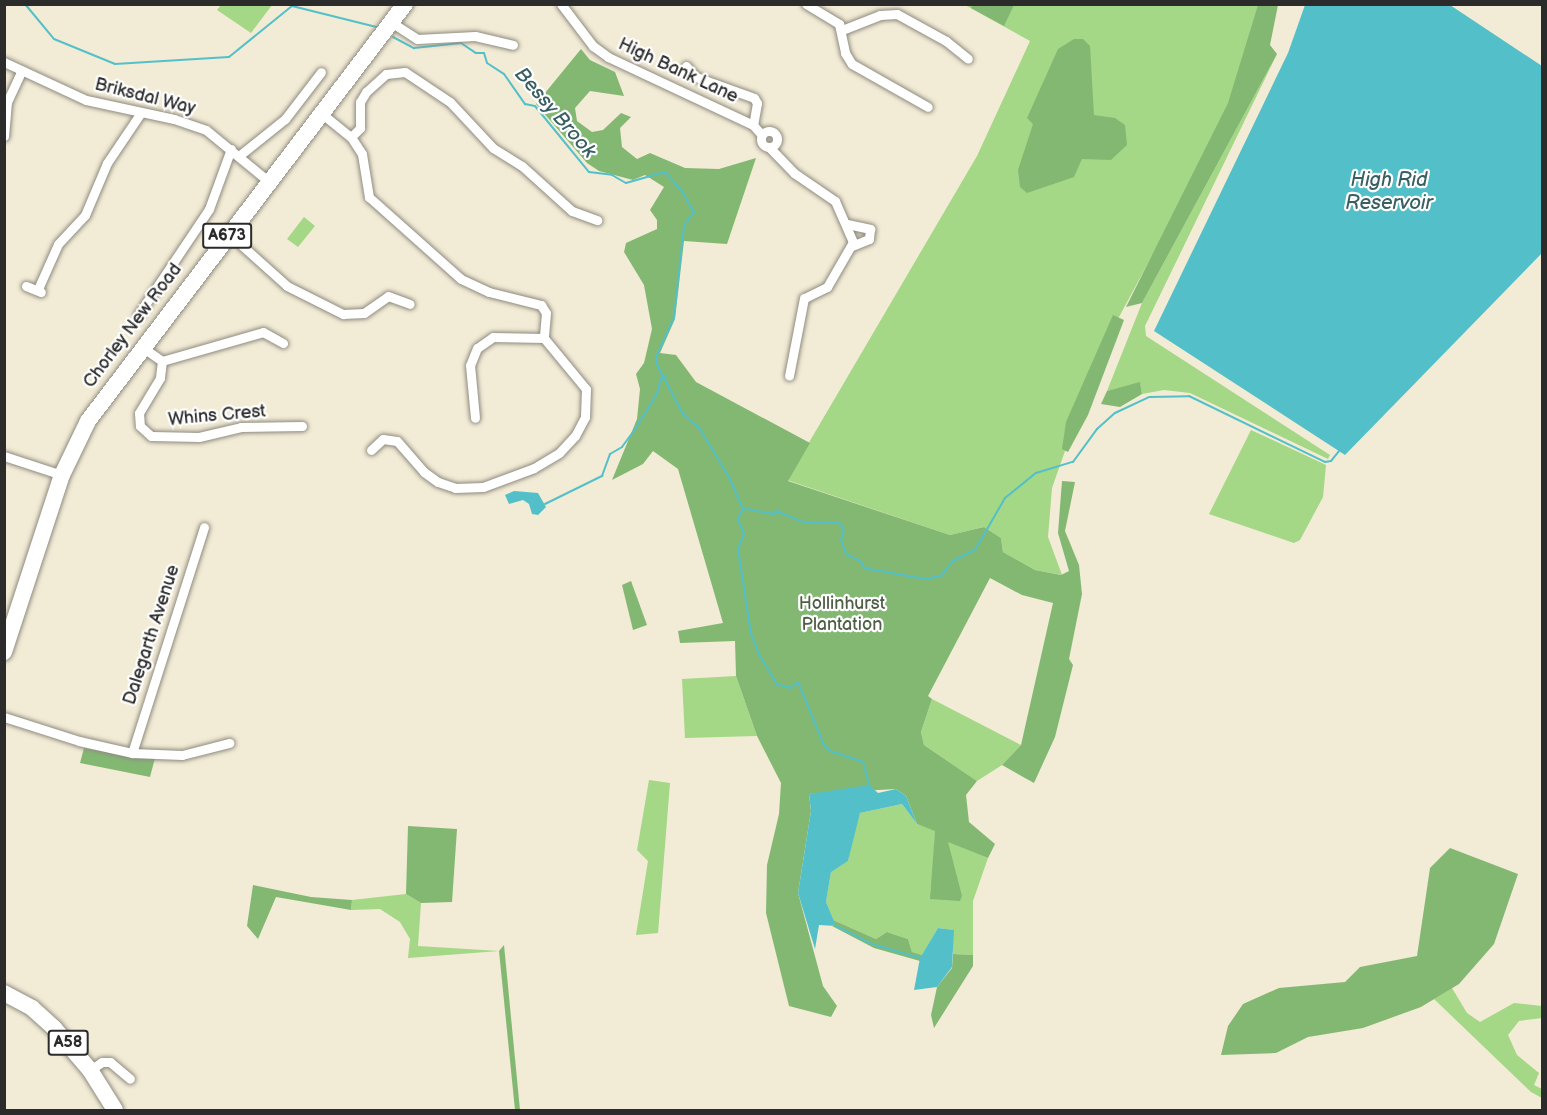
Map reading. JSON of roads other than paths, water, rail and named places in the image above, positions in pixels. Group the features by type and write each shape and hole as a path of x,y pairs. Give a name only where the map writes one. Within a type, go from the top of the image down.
{"highway":[{"name":"Chorley New Road","path":"4,652 62,475 88,421 228,233 405,4"},
{"name":"A58","path":"4,993 47,1021 90,1070 115,1110"}],"street":[{"name":"High Bank Lane","path":"561,4 593,46 608,57 753,125 762,135 769,132 775,135 775,143 770,147 794,173 830,196 847,224"},
{"path":"806,4 842,30 844,53 852,64 928,107"},
{"path":"842,30 880,15 897,14 946,41 969,59"},
{"path":"391,22 417,39 475,36 515,45"},
{"name":"Briksdal Way","path":"4,62 86,100 140,114 174,119 206,130 240,155 268,181"},
{"path":"686,66 696,77 754,98 758,103 753,125"},
{"path":"4,135 8,102 22,70"},
{"path":"351,137 360,129 360,102 366,92 386,74 405,72 450,102 493,148 522,166 572,211 597,220"},
{"path":"240,155 285,119 316,75"},
{"path":"321,113 351,137 364,159 369,197 461,279 483,290 541,305 546,314 544,338"},
{"path":"26,286 39,290 58,244 85,215 107,163 140,114"},
{"path":"138,315 141,303 209,209 231,149"},
{"path":"789,376 804,298 827,287 852,246 869,238 870,230 847,224 852,246"},
{"path":"228,233 287,286 343,314 364,313 390,296 411,304"},
{"path":"142,347 162,361 263,332 283,343"},
{"path":"371,450 383,439 397,441 431,477 464,488 483,487 547,461 575,436 585,417 588,398 582,380 544,338 493,337 477,348 470,365 475,418"},
{"name":"Whins Crest","path":"162,361 160,378 139,413 140,426 151,436 199,437 241,427 302,426"},
{"path":"4,456 62,475"},
{"name":"Dalegarth Avenue","path":"132,753 204,527"},
{"path":"4,717 79,741 132,753 182,755 229,743"},
{"path":"90,1070 102,1062 110,1062 129,1080"}],"water":[{"name":"High Rid Reservoir","path":"1305,5 1450,5 1542,66 1542,253 1345,455 1154,331 1288,53"},
{"path":"514,491 538,493 546,507 538,515 532,514 529,504 523,500 509,504 505,495"},
{"path":"869,785 878,793 896,789 906,796 917,824 902,804 860,813 848,861 831,872 826,902 836,926 819,925 815,949 798,893 811,811 809,794"},
{"path":"938,928 954,930 952,967 937,987 914,990 920,958"}],"waterway":[{"name":"Bessy Brook","path":"25,4 54,39 115,64 229,57 292,6 376,27"},
{"name":"Bessy Brook","path":"393,37 414,48 461,43 476,53 484,53 487,63 504,74 525,104 535,106 589,172 612,175 626,183 665,172 683,193 694,212 684,226 674,317 657,355 657,365 683,414 700,429 730,479 743,509 738,519 744,534 738,549 751,634 760,656 777,684 790,688 798,682 824,745 830,751 863,762 869,785"},
{"path":"545,504 602,476 610,454 622,447 657,394 661,378 666,377"},
{"path":"742,508 774,514 777,511 803,522 839,522 844,530 841,539 846,554 862,562 864,568 925,579 941,576 953,561 975,550 1005,498 1036,473 1073,462 1097,429 1115,413 1150,397 1189,396 1325,462 1331,461 1339,451"},
{"path":"836,926 872,944 920,958"}],"park label":[{"name":"Hollinhurst Plantation","path":"842,615"}]}
